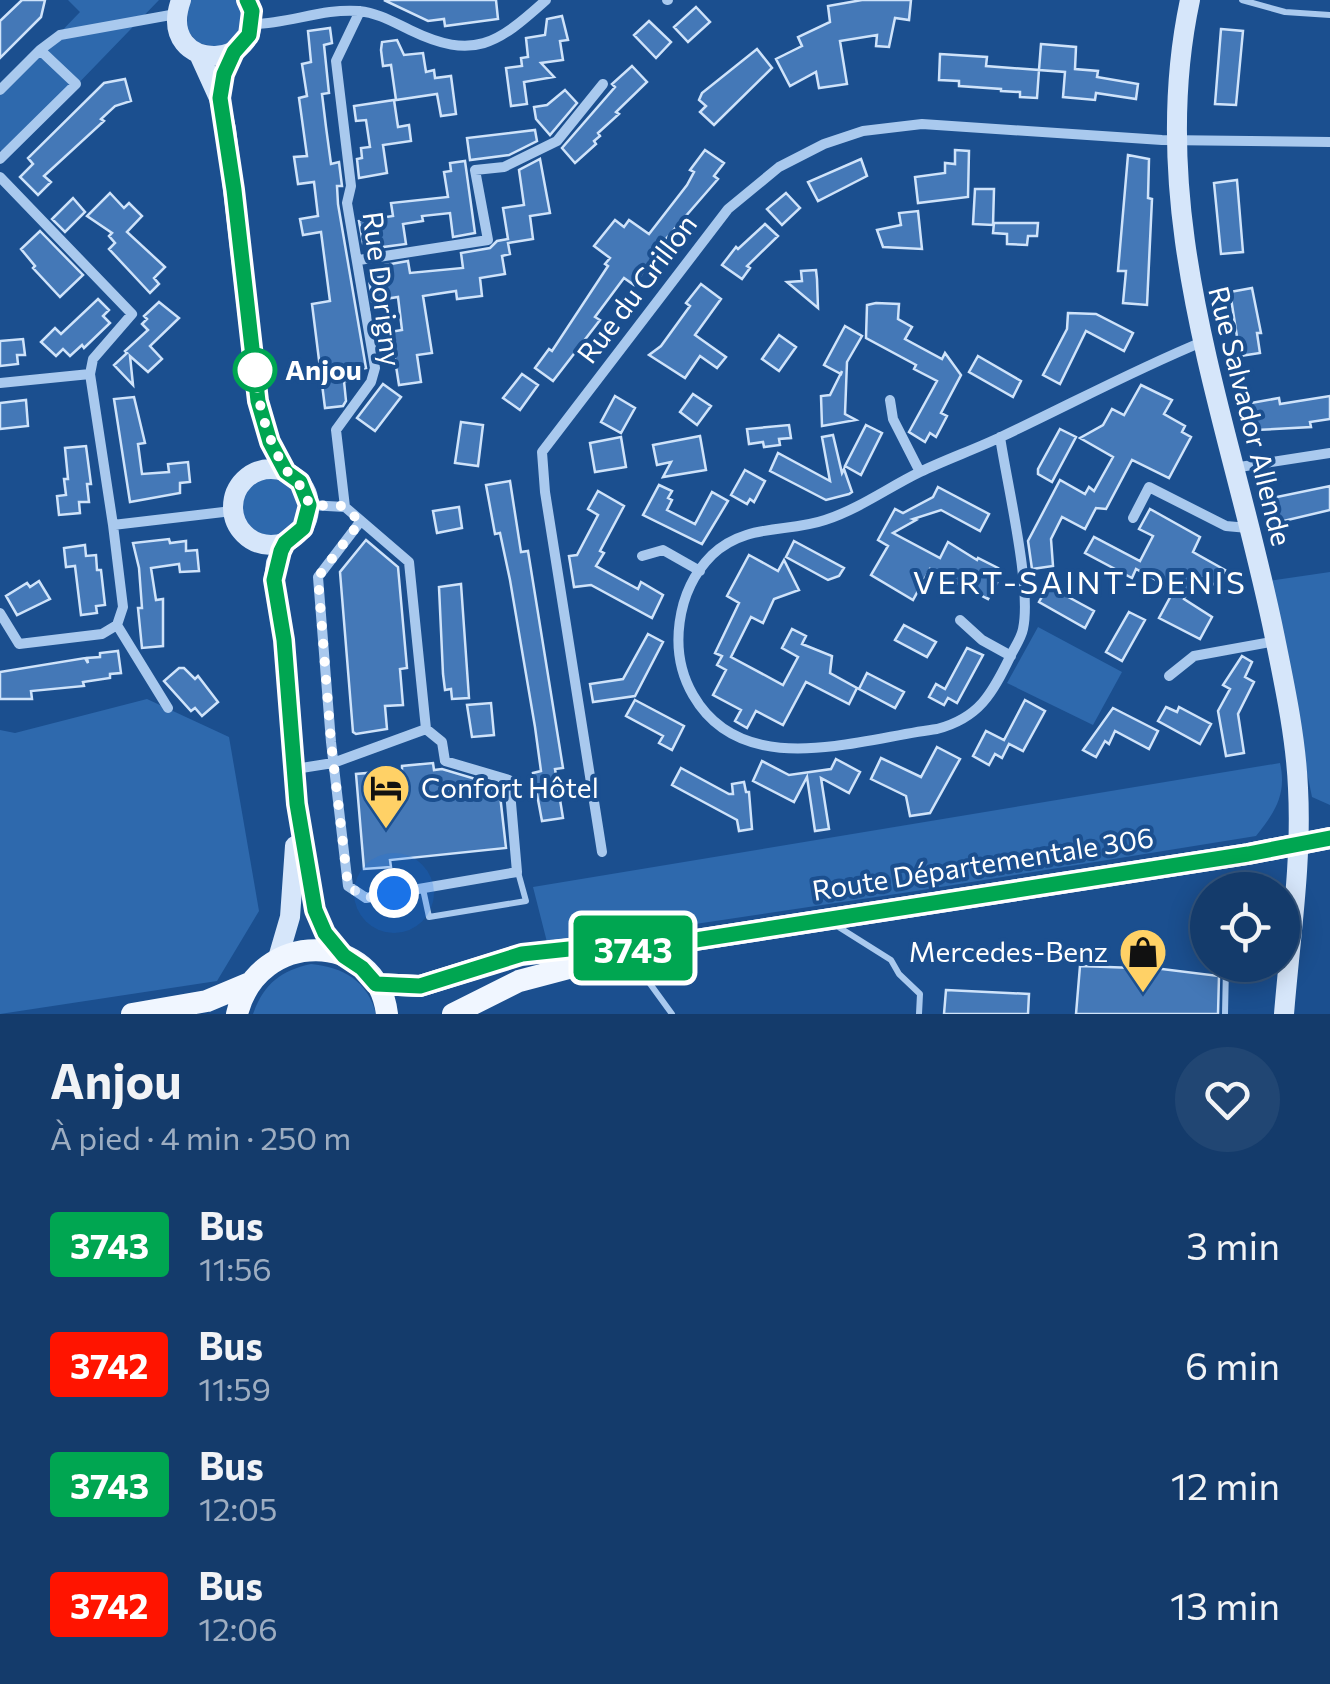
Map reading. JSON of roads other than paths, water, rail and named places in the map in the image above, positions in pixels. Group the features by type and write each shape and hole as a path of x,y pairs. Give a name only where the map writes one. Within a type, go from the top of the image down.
{"main road":[{"name":"Route Départementale 306","path":"453,1014 519,981 644,948 1330,838"},
{"name":"Route Départementale 306","path":"376,984 420,986 522,954 588,947 644,948"},
{"path":"238,1014 250,983 264,967 305,950 344,956 362,968 376,984 388,1014"},
{"path":"132,1014 207,1002 250,983"}],"street":[{"path":"220,98 224,74 234,52 249,35 252,24 247,0"},
{"path":"331,0 339,11"},
{"path":"252,24 360,11 377,14 434,42 454,47 476,46 498,40 546,0"},
{"name":"Rue Salvador Allende","path":"1190,0 1177,116 1186,260 1202,342 1276,641 1298,786 1298,843 1284,1014"},
{"path":"0,90 60,36 179,7 178,30 186,44 199,54 220,98 258,401 270,442 286,472 300,482 309,505 303,528 285,543 274,580 284,640 297,804 315,910 325,933 344,956"},
{"name":"Rue Dorigny","path":"344,506 336,430 371,382 375,368 347,203 352,186 336,62 360,11"},
{"path":"0,160 76,84 40,50"},
{"path":"199,54 216,57 234,52"},
{"path":"359,260 488,240 475,170 504,167 557,141 603,84"},
{"name":"Rue du Grillon","path":"602,852 542,452 728,209 779,167 824,144 863,131 922,124 1177,140 1330,142"},
{"path":"0,177 132,314 93,360 90,374 122,607 117,625 102,634 19,644 0,612"},
{"path":"1000,437 1024,599 1023,631 983,706 955,724 804,750 779,749 731,735 699,706 681,666 678,635 682,605 713,553 740,536 824,521 920,472 1202,342"},
{"path":"0,383 90,374"},
{"path":"890,400 894,420 920,472"},
{"path":"270,442 258,470 241,482 232,511 242,533 252,541 263,545 285,543"},
{"path":"1234,468 1330,453"},
{"path":"258,470 286,472"},
{"path":"1133,518 1148,486 1226,526 1248,528"},
{"path":"309,505 344,506 409,562 426,728 442,742 445,761 509,780 517,872 366,898 348,886 333,763 318,577 360,522"},
{"path":"113,525 232,511"},
{"path":"252,541 274,580"},
{"path":"642,556 663,550 700,570"},
{"path":"960,620 982,640 1011,656"},
{"path":"117,625 168,708"},
{"path":"1169,676 1194,656 1276,641"},
{"path":"295,769 333,763 426,728"},
{"path":"278,958 290,918 297,804"}],"lane":[{"path":"1242,0 1286,12 1330,15"},
{"path":"423,888 429,918 526,901 517,872"},
{"path":"825,918 891,960 920,994 919,1014"},
{"path":"607,959 630,967 648,981 672,1014"},
{"path":"1225,1014 1226,982"}],"place":[{"name":"Anjou","path":"255,370"},
{"name":"Confort Hôtel","path":"386,830"},
{"name":"Mercedes-Benz","path":"1143,994"}],"district":[{"name":"VERT-SAINT-DENIS","path":"1080,583"}]}
